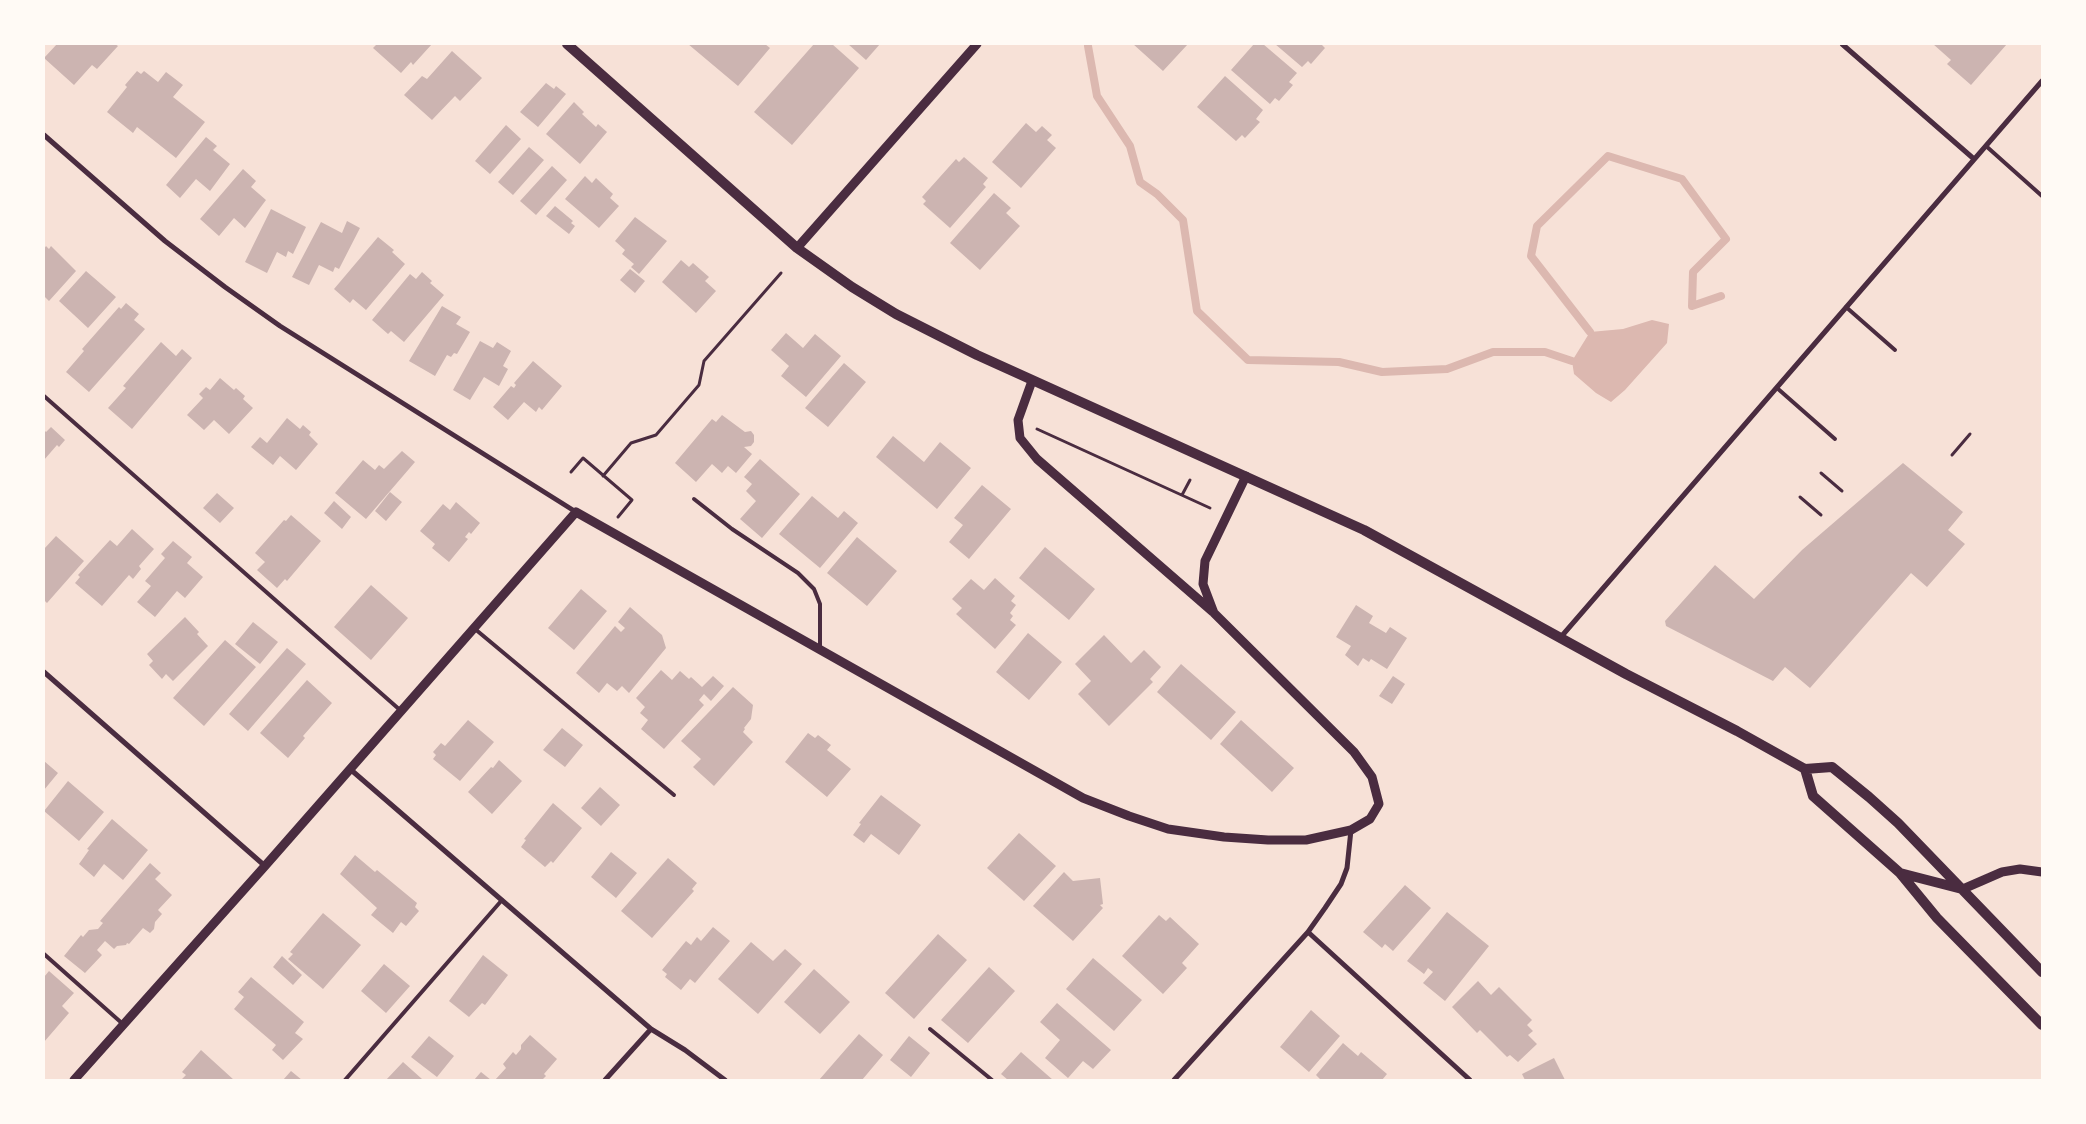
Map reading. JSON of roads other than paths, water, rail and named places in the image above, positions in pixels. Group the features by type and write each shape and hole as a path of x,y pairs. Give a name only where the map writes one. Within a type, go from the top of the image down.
{"main road":[{"path":"567,44 797,248 896,314 943,340 1364,530 1560,638 1737,730 1805,769 1832,767 1869,797 1963,889 2042,972"},
{"path":"1805,769 1813,796 1900,873 1937,918 2042,1025"},
{"path":"1900,873 1963,889"}],"street":[{"path":"797,248 977,44"},
{"path":"1842,44 1974,159"},
{"path":"1560,638 2042,81"},
{"path":"44,135 165,241 280,326 576,512 1083,798 1128,816 1168,828 1224,837 1306,840 1351,830 1370,819 1379,804 1372,777 1354,752 1214,613 1037,459 1020,438 1018,420 1032,381"},
{"path":"1214,613 1203,584 1205,561 1246,476"},
{"path":"74,1080 576,512"},
{"path":"44,672 265,866"},
{"path":"350,769 651,1029 685,1050 725,1080"},
{"path":"1174,1080 1308,932 1341,884 1347,868 1351,830"},
{"path":"1963,889 2002,872 2020,868 2042,872"},
{"path":"1308,932 1470,1080"},
{"path":"605,1080 651,1029"}],"lane":[{"path":"1986,146 2042,196"},
{"path":"1846,307 1895,350"},
{"path":"1777,388 1835,439"},
{"path":"44,396 401,711"},
{"path":"694,499 732,529 798,573 814,589 820,604 820,649"},
{"path":"473,628 674,795"},
{"path":"345,1080 502,900"},
{"path":"44,954 124,1025"},
{"path":"930,1029 992,1080"}],"waterway":[{"path":"1088,46 1097,96 1130,146 1140,182 1157,194 1183,220 1197,311 1248,360 1339,362 1382,372 1447,369 1493,352 1545,352 1572,361"},
{"path":"1590,332 1531,256 1537,226 1608,156 1682,179 1726,239 1693,272 1692,306 1721,296"}]}
